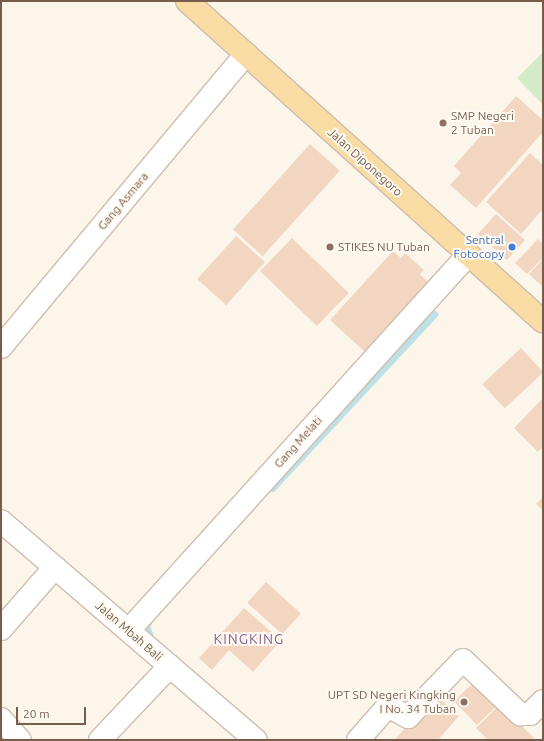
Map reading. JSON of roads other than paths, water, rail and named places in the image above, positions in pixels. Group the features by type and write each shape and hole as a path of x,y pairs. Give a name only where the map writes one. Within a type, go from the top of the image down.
{"main road":[{"name":"Jalan Diponegoro","path":"187,1 543,322"}],"street":[{"name":"Gang Asmara","path":"1,347 246,54"},
{"name":"Gang Melati","path":"129,630 468,255"},
{"name":"Jalan Mbah Bali","path":"1,521 129,630 247,737"},
{"path":"1,629 55,568"},
{"path":"358,740 386,707 391,706 408,717 461,661 470,663 520,714 530,714 543,701"},
{"path":"100,740 170,666"},
{"path":"1,719 20,740"}],"waterway":[{"path":"272,488 434,314"},
{"path":"149,620 146,626 149,633"}],"place":[{"name":"SMP Negeri 2 Tuban","path":"443,123"},
{"name":"STIKES NU Tuban","path":"330,247"},
{"name":"Sentral Fotocopy","path":"512,247"},
{"name":"UPT SD Negeri Kingking I No. 34 Tuban","path":"464,702"}],"district":[{"name":"KINGKING","path":"249,639"}]}
